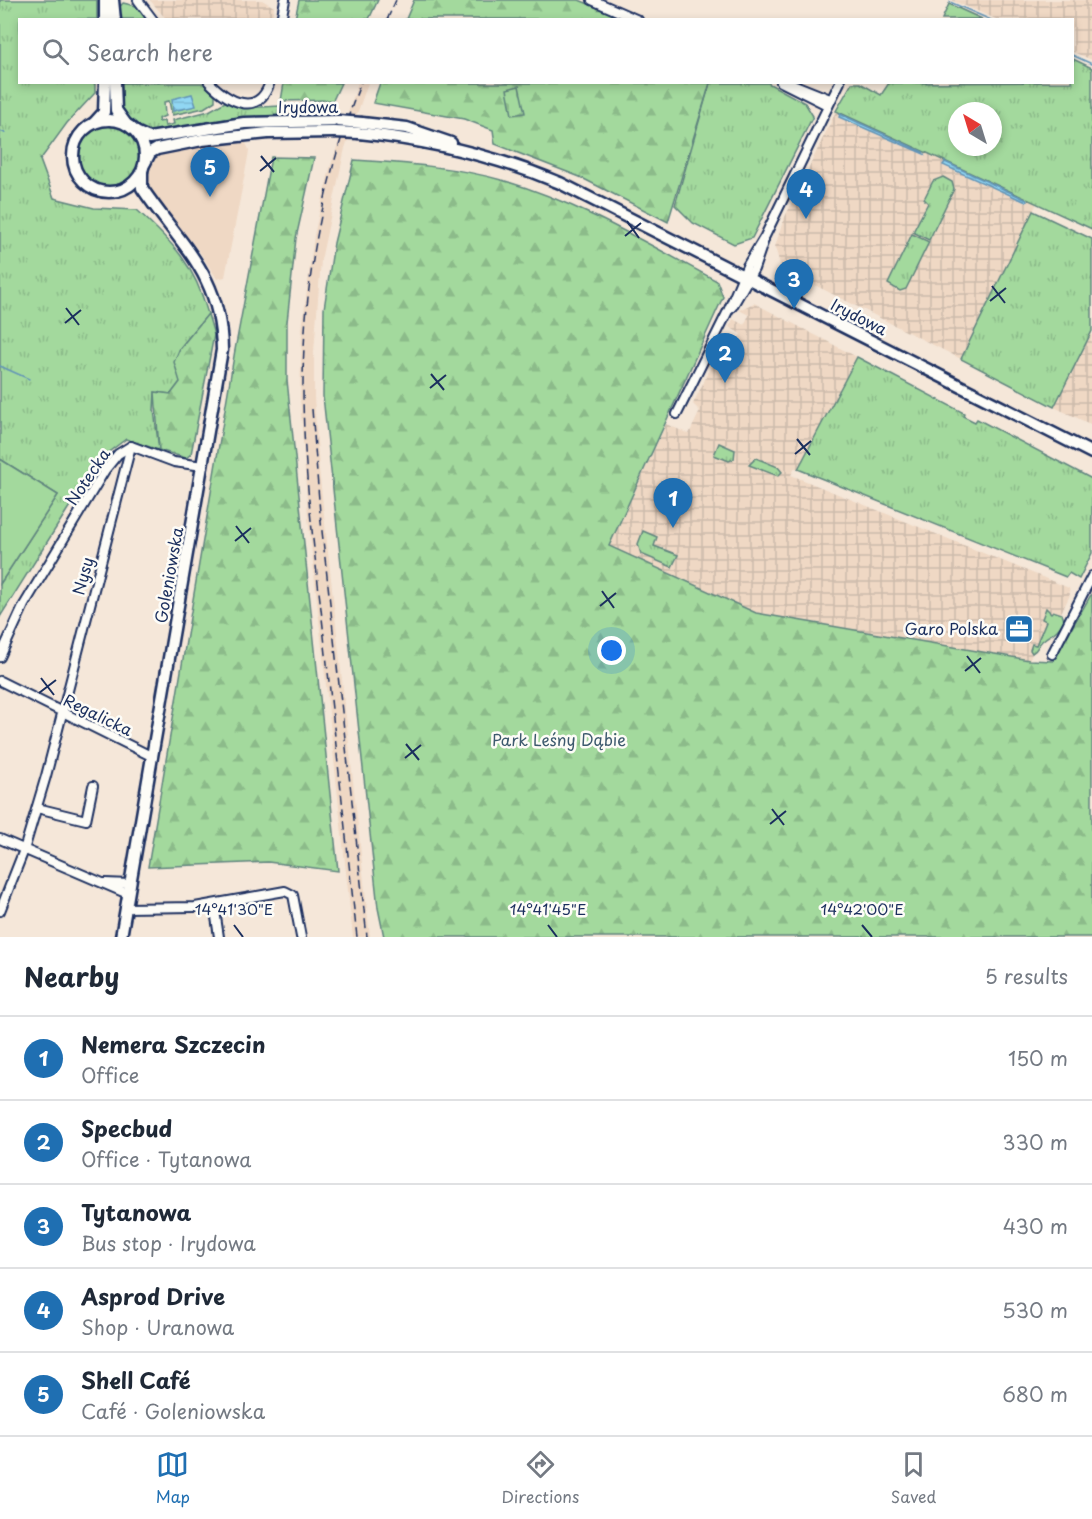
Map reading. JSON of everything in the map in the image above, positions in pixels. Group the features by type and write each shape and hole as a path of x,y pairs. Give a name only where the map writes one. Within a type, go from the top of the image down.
{"street":[{"path":"105,0 105,18"},
{"path":"115,18 112,0 121,0"},
{"path":"281,18 285,0"},
{"path":"592,0 633,18"},
{"path":"136,1 151,18"},
{"path":"105,84 104,112 84,130 76,142 73,156 76,168 84,182 94,189 106,192 122,191 134,182 143,167 145,146 116,110 115,84"},
{"path":"211,84 227,98 243,104 257,100 265,93 269,84"},
{"path":"787,84 829,102"},
{"path":"791,84 829,102"},
{"path":"728,311 738,299 746,276 839,84"},
{"path":"93,123 110,119 131,127"},
{"name":"Irydowa","path":"131,127 149,138 258,122 336,126 360,128 479,154 560,183 1092,453"},
{"name":"Irydowa","path":"143,167 150,153 157,149 202,140 336,126"},
{"name":"Goleniowska","path":"122,937 125,908 220,371 221,333 216,304 205,274 142,188 143,167"},
{"name":"Goleniowska","path":"122,191 136,193 173,230"},
{"path":"677,414 728,311 734,293 735,282 726,266"},
{"path":"734,293 746,276"},
{"name":"Notecka","path":"0,657 10,630 105,470 118,454 131,446 174,462 203,466"},
{"name":"Nysy","path":"0,911 24,850 37,808 131,446"},
{"path":"1052,654 1092,576"},
{"name":"Regalicka","path":"0,681 153,757"},
{"path":"37,808 86,820 93,786"},
{"path":"0,839 100,883 129,889"},
{"path":"125,908 187,908 276,892 290,892 295,902 301,937"},
{"path":"214,904 219,937"}],"shaded area":[{"path":"150,0 262,0 274,7 272,18 165,18"},
{"path":"951,0 1092,0 1092,60 1074,52 1074,18 994,18"},
{"path":"358,84 368,84 345,148 321,260 314,352 314,397 319,469 370,937 353,937 308,517 300,398 302,329 314,235 330,168"},
{"path":"836,111 1037,203 961,359 781,268 775,247 783,221"},
{"path":"245,141 249,150 248,157 225,277 217,279 199,251 148,188 147,177 152,159 160,154"},
{"path":"754,303 857,357 798,469 795,468 791,475 1069,588 1070,595 1050,635 1041,638 1029,660 756,613 609,546 666,424 689,434 700,411 693,404 724,340 736,345 741,334 729,327 733,319 744,325 749,315 739,310"},
{"path":"1092,331 1092,425 1054,407"}],"green space":[{"path":"0,0 97,0 97,18 18,18 18,84 95,84 95,93 67,123 40,160 54,198 94,208 137,210 181,256 203,297 208,314 180,348 180,382 171,394 155,392 154,410 159,450 126,439 106,454 71,504 0,617 0,584 58,495 0,459"},
{"path":"299,0 378,0 369,18 295,18"},
{"path":"414,0 579,0 623,18 406,18"},
{"path":"123,3 136,6 148,18 117,18 117,10"},
{"path":"949,4 980,18 942,18"},
{"path":"1074,59 1092,68 1092,229 836,111 851,84 862,84 881,95 888,84 1074,84"},
{"path":"119,84 204,84 215,95 215,101 204,108 172,115 169,101 164,102 165,116 158,119 159,122 164,121 165,126 174,124 173,120 209,111 225,102 243,108 280,106 278,115 232,118 147,133 119,109"},
{"path":"284,84 341,84 333,100 281,101"},
{"path":"380,84 710,84 668,222 580,177 495,144 493,130 464,119 373,103"},
{"path":"710,84 770,84 805,103 813,116 752,238 734,244 693,223 675,205"},
{"path":"519,86 525,113 512,115 507,89"},
{"path":"109,123 132,132 141,155 132,178 109,187 86,178 77,155 86,132"},
{"path":"271,157 314,158 296,238 287,322 287,380 338,871 268,862 148,867 235,350"},
{"name":"Park Leśny Dąbie","path":"354,160 449,169 487,176 533,190 613,225 717,281 723,297 609,546 756,613 1029,660 1053,661 1092,593 1092,937 384,937 378,908 323,396 324,309 334,243"},
{"path":"943,177 952,182 954,189 929,240 913,232 928,203 924,199 933,181"},
{"path":"1033,211 1092,239 1092,331 1054,407 961,359"},
{"path":"912,234 929,242 906,289 900,291 888,284"},
{"path":"208,314 214,335 191,454 186,458 159,450 155,392 171,394 180,382 174,362 180,348"},
{"path":"857,357 964,413 963,416 975,422 977,419 1092,479 1092,553 1079,579 1069,573 1066,577 798,469"},
{"path":"719,443 735,450 734,459 729,461 714,455"},
{"path":"756,458 778,467 782,472 778,476 749,465"},
{"path":"0,459 58,495 0,584"},
{"path":"643,531 657,537 654,546 678,555 672,567 641,554 638,544"},
{"path":"1046,608 1051,613 1053,611 1062,614 1064,620 1056,631 1042,641 1032,653 1030,650 1032,644 1036,645 1046,621 1042,619"}],"water":[{"path":"192,94 196,106 173,111 172,99"},
{"path":"840,114 923,152 924,154 839,117"},
{"path":"945,162 1027,200 1026,202 943,165"}],"waterway":[{"path":"950,2 986,18"},
{"path":"1074,56 1092,64"},
{"path":"0,131 5,133"},
{"path":"0,366 29,379"}],"railway":[{"path":"388,18 396,0"},
{"path":"357,937 310,512 303,388 307,310 318,232 336,156 360,84"},
{"path":"312,409 320,513 367,937"}],"place":[{"name":"Shell Café","path":"210,197"},
{"name":"Asprod Drive","path":"806,219"},
{"name":"Tytanowa","path":"794,309"},
{"name":"Specbud","path":"725,383"},
{"name":"Nemera Szczecin","path":"673,528"},
{"name":"Garo Polska","path":"1019,629"}]}
